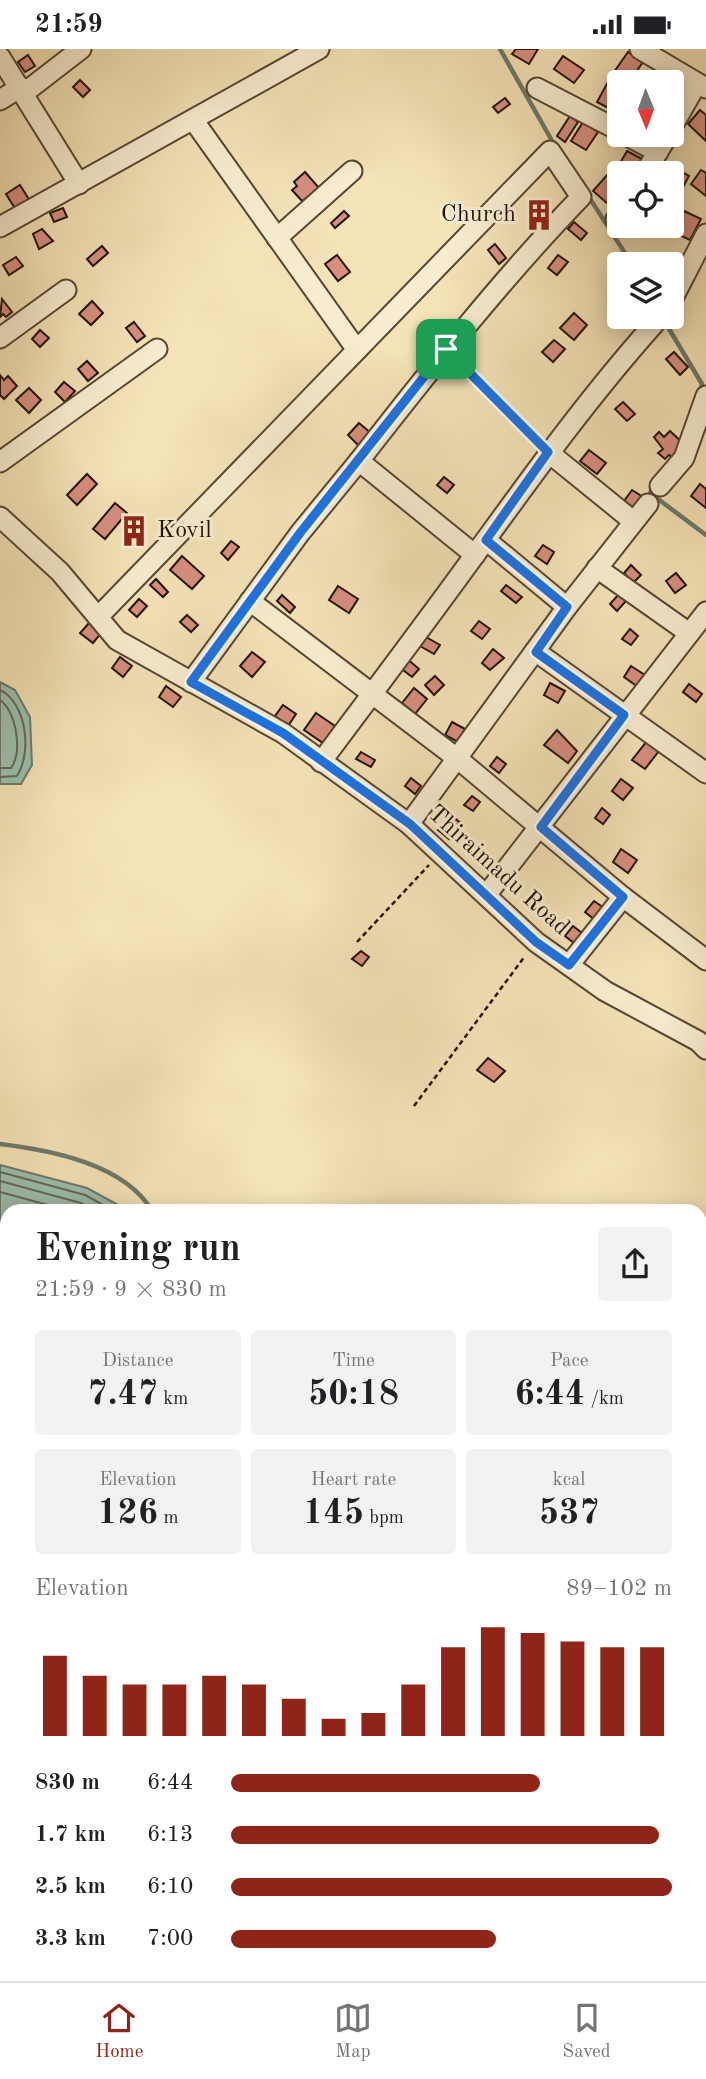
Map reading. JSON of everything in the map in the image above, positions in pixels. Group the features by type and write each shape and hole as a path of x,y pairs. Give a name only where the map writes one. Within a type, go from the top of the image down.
{"street":[{"path":"0,100 22,90 81,49"},
{"path":"640,49 702,86 684,111"},
{"path":"0,227 194,121 310,51"},
{"path":"0,57 79,184"},
{"path":"537,87 607,124"},
{"path":"194,121 357,349"},
{"path":"98,617 550,151 581,197 524,257 446,349 300,533 191,682"},
{"path":"277,238 352,171"},
{"path":"684,277 706,234"},
{"path":"0,338 66,290"},
{"path":"321,762 548,452 600,384 650,329"},
{"path":"0,463 157,349"},
{"path":"660,486 684,458 702,429 706,395"},
{"path":"548,452 633,521"},
{"path":"359,461 567,607"},
{"path":"410,824 567,607 648,503"},
{"name":"Thiraimadu Road","path":"0,517 60,572 117,639 283,733 410,824 536,942 605,991 698,1041 706,1049"},
{"path":"597,568 689,633"},
{"path":"250,601 458,759 623,897 706,960"},
{"path":"487,894 706,612"},
{"path":"536,652 706,773"},
{"path":"569,965 623,897"}],"path":[{"path":"446,349 548,452"},
{"path":"357,941 440,853"},
{"path":"414,1106 536,942"}],"water":[{"path":"0,682 15,690 30,717 32,765 21,784 0,784"},
{"path":"0,1165 87,1188 116,1204 0,1204"}],"building":[{"path":"516,49 538,49 529,64 512,54"},
{"path":"628,52 643,62 637,70 615,70"},
{"path":"28,55 35,66 25,72 18,62"},
{"path":"563,56 584,70 574,83 554,69"},
{"path":"80,80 90,90 83,97 73,87"},
{"path":"607,84 607,107 597,102"},
{"path":"505,98 510,104 498,113 493,107"},
{"path":"700,110 706,115 706,141 688,124"},
{"path":"570,116 578,122 565,142 557,136"},
{"path":"583,122 598,132 586,150 571,141"},
{"path":"627,151 644,160 643,161 621,161"},
{"path":"701,170 706,173 706,196 691,184"},
{"path":"305,172 320,189 302,201 292,190 297,186 294,182"},
{"path":"684,173 689,176 684,185"},
{"path":"607,175 607,203 593,191"},
{"path":"20,185 30,201 16,210 6,194"},
{"name":"Church","path":"542,206 548,212 536,224 530,218"},
{"path":"63,208 67,217 54,222 50,213"},
{"path":"344,211 349,216 335,228 331,223"},
{"path":"684,211 701,219 690,240 684,237"},
{"path":"574,222 587,233 581,240 568,229"},
{"path":"42,229 53,241 39,249 33,234"},
{"path":"495,244 506,258 499,264 488,250"},
{"path":"102,246 108,253 93,266 87,259"},
{"path":"337,255 350,272 338,281 325,264"},
{"path":"558,255 568,262 557,275 548,268"},
{"path":"16,257 23,266 9,275 3,265"},
{"path":"2,299 12,312 6,317 3,314 0,317"},
{"path":"92,301 103,313 91,325 79,314"},
{"path":"574,313 587,325 574,340 560,328"},
{"path":"134,322 145,336 137,342 126,328"},
{"path":"40,330 49,338 40,347 32,339"},
{"path":"554,340 565,349 553,362 542,352"},
{"path":"674,352 688,367 680,375 666,359"},
{"path":"87,361 98,373 88,381 78,369"},
{"path":"0,375 4,380 8,376 17,386 4,399 0,395"},
{"path":"64,382 75,391 65,402 55,392"},
{"path":"29,388 41,400 29,413 16,400"},
{"path":"623,402 635,414 627,421 615,409"},
{"path":"359,423 372,434 360,447 348,435"},
{"path":"670,431 685,445 672,458 669,455 665,459 658,453 663,449 654,437 659,432 664,437"},
{"path":"589,450 606,463 597,474 580,461"},
{"path":"87,474 97,484 77,505 67,495"},
{"path":"444,477 454,485 447,493 437,485"},
{"path":"700,484 706,489 706,508 691,496"},
{"path":"632,490 643,497 635,509 624,501"},
{"path":"115,503 127,513 105,539 93,529"},
{"path":"231,541 239,547 228,560 221,553"},
{"path":"543,545 554,552 547,564 535,556"},
{"path":"182,556 204,576 192,589 170,570"},
{"path":"631,565 641,575 633,583 624,573"},
{"path":"676,573 686,585 675,593 666,581"},
{"path":"156,579 168,592 163,597 150,585"},
{"path":"506,585 522,597 516,603 501,591"},
{"path":"338,586 358,599 349,613 329,600"},
{"path":"282,595 295,607 290,613 277,601"},
{"path":"618,595 626,601 617,611 610,604"},
{"path":"139,599 147,606 137,617 129,610"},
{"path":"187,615 198,625 191,632 180,622"},
{"path":"479,621 490,629 482,639 471,631"},
{"path":"90,622 102,632 93,643 80,633"},
{"path":"630,629 638,636 631,645 622,639"},
{"path":"426,637 440,645 434,654 420,646"},
{"path":"493,649 504,658 490,670 482,663"},
{"path":"252,652 265,662 252,677 240,666"},
{"path":"120,657 132,666 123,677 112,668"},
{"path":"405,657 419,669 412,677 398,666"},
{"path":"631,666 645,675 638,687 624,677"},
{"path":"435,676 444,685 434,695 425,685"},
{"path":"550,683 565,691 558,703 544,695"},
{"path":"689,684 702,694 696,702 683,692"},
{"path":"166,686 181,697 173,707 159,697"},
{"path":"414,688 427,699 415,714 402,703"},
{"path":"283,705 296,714 288,726 275,716"},
{"path":"316,713 335,726 323,743 304,730"},
{"path":"452,722 465,729 458,742 445,735"},
{"path":"557,730 577,751 568,763 544,745"},
{"path":"647,741 659,751 645,769 632,760"},
{"path":"361,752 375,760 371,767 356,759"},
{"path":"497,757 506,764 499,773 490,766"},
{"path":"411,778 421,786 415,794 405,786"},
{"path":"621,779 633,788 623,800 612,791"},
{"path":"472,796 480,802 473,811 464,805"},
{"path":"602,808 610,815 603,824 595,818"},
{"path":"451,815 462,824 449,839 438,830"},
{"path":"621,849 637,860 628,873 613,862"},
{"path":"594,901 604,908 595,920 585,912"},
{"path":"573,926 582,933 574,943 565,936"},
{"path":"361,951 369,957 362,966 352,959"},
{"path":"488,1058 505,1071 494,1082 477,1070"}],"waterway":[{"path":"500,49 555,146"},
{"path":"587,194 624,252"},
{"path":"669,329 702,384 700,392"},
{"path":"654,487 650,493 706,535"},
{"path":"0,1144 41,1150 85,1162 124,1182 147,1204"}],"place":[{"name":"Church","path":"539,215"},
{"name":"Kovil","path":"134,531"}],"route":[{"path":"446,349 548,452 486,540 567,607 536,652 624,715 541,827 623,897 569,965 536,942 410,824 283,733 191,682 300,533 446,349"}]}
